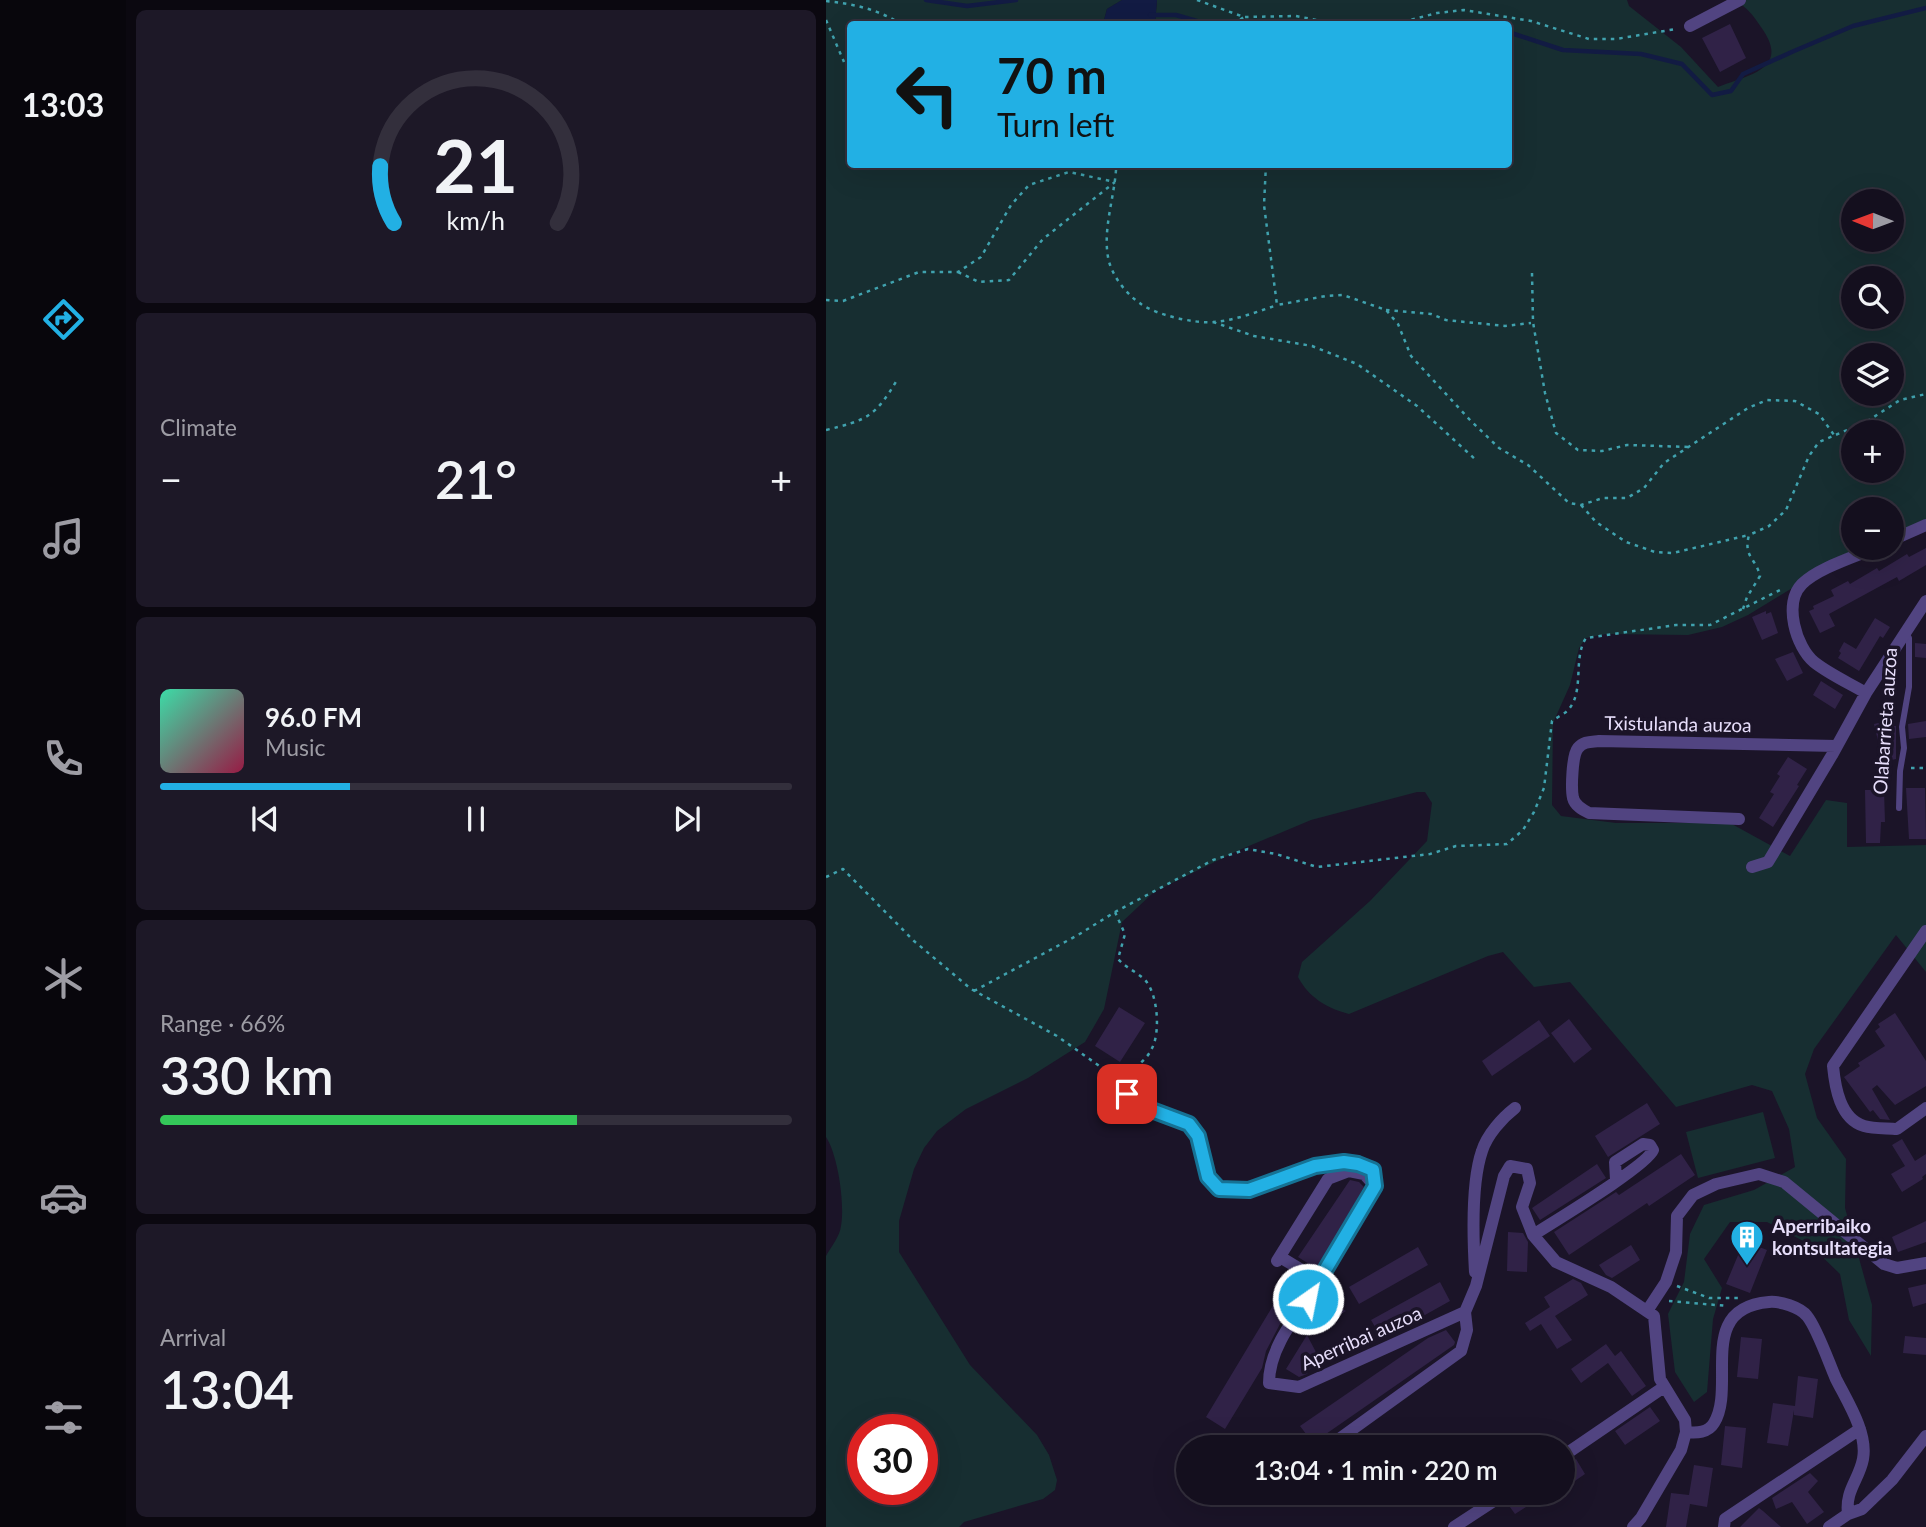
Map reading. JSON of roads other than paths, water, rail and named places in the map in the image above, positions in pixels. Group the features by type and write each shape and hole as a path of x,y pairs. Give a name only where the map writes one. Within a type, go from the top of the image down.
{"street":[{"path":"1690,26 1740,0"},
{"path":"1904,535 1926,525"},
{"path":"1848,560 1802,584 1794,597 1791,614 1804,647 1813,661 1866,693"},
{"name":"Olabarrieta auzoa","path":"1906,632 1926,601"},
{"path":"1752,867 1768,862 1866,693 1906,632"},
{"name":"Txistulanda auzoa","path":"1740,819 1589,813 1578,806 1573,798 1574,755 1586,742 1599,741 1836,746"},
{"path":"1926,930 1833,1066 1835,1088 1844,1111 1862,1126 1897,1129 1926,1108"},
{"path":"1476,1286 1473,1240 1477,1171 1482,1149 1498,1124 1511,1112"},
{"path":"1345,1435 1461,1351 1467,1330 1465,1312 1476,1286 1504,1176 1510,1167 1527,1169 1530,1183 1522,1207 1532,1235 1556,1262 1611,1287 1654,1316 1660,1379 1685,1420 1686,1433 1681,1450 1633,1527"},
{"path":"1320,1282 1279,1259 1328,1179 1349,1171 1364,1174 1375,1186"},
{"path":"1647,1311 1666,1282 1676,1252 1677,1216 1693,1195 1716,1184 1759,1174 1784,1182 1884,1264 1897,1268 1926,1263"},
{"path":"1532,1235 1616,1180"},
{"name":"Aperribai auzoa","path":"1375,1186 1320,1282 1284,1334 1269,1367 1269,1383 1299,1387 1465,1312"},
{"path":"1686,1433 1700,1434 1713,1426 1720,1410 1721,1354 1727,1328 1741,1313 1754,1303 1778,1301 1807,1314 1860,1429 1863,1458 1852,1483 1847,1503 1848,1514"},
{"path":"1575,1448 1664,1387"},
{"path":"1724,1527 1725,1519 1860,1429"},
{"path":"1829,1527 1848,1514 1862,1509 1892,1480 1926,1436"},
{"path":"1454,1527 1488,1505"}],"lane":[{"name":"Olabarrieta auzoa","path":"1899,808 1900,768 1904,748 1902,727 1909,687 1909,638 1906,632"},
{"path":"1128,1074 1121,1079 1127,1094 1141,1106 1189,1124 1198,1136 1208,1177 1219,1189 1249,1190 1315,1166 1344,1162 1373,1170 1375,1186"}],"water":[{"path":"1122,0 1157,0 1155,21 1104,21 1107,9"}],"waterway":[{"path":"926,0 967,6 1016,0"},
{"path":"1512,33 1563,50 1641,54 1682,64 1712,95 1731,91 1743,74 1853,26 1926,8"},
{"path":"1150,15 1176,15 1197,21"}],"place":[{"name":"Aperribaiko kontsultategia","path":"1747,1267"}]}
